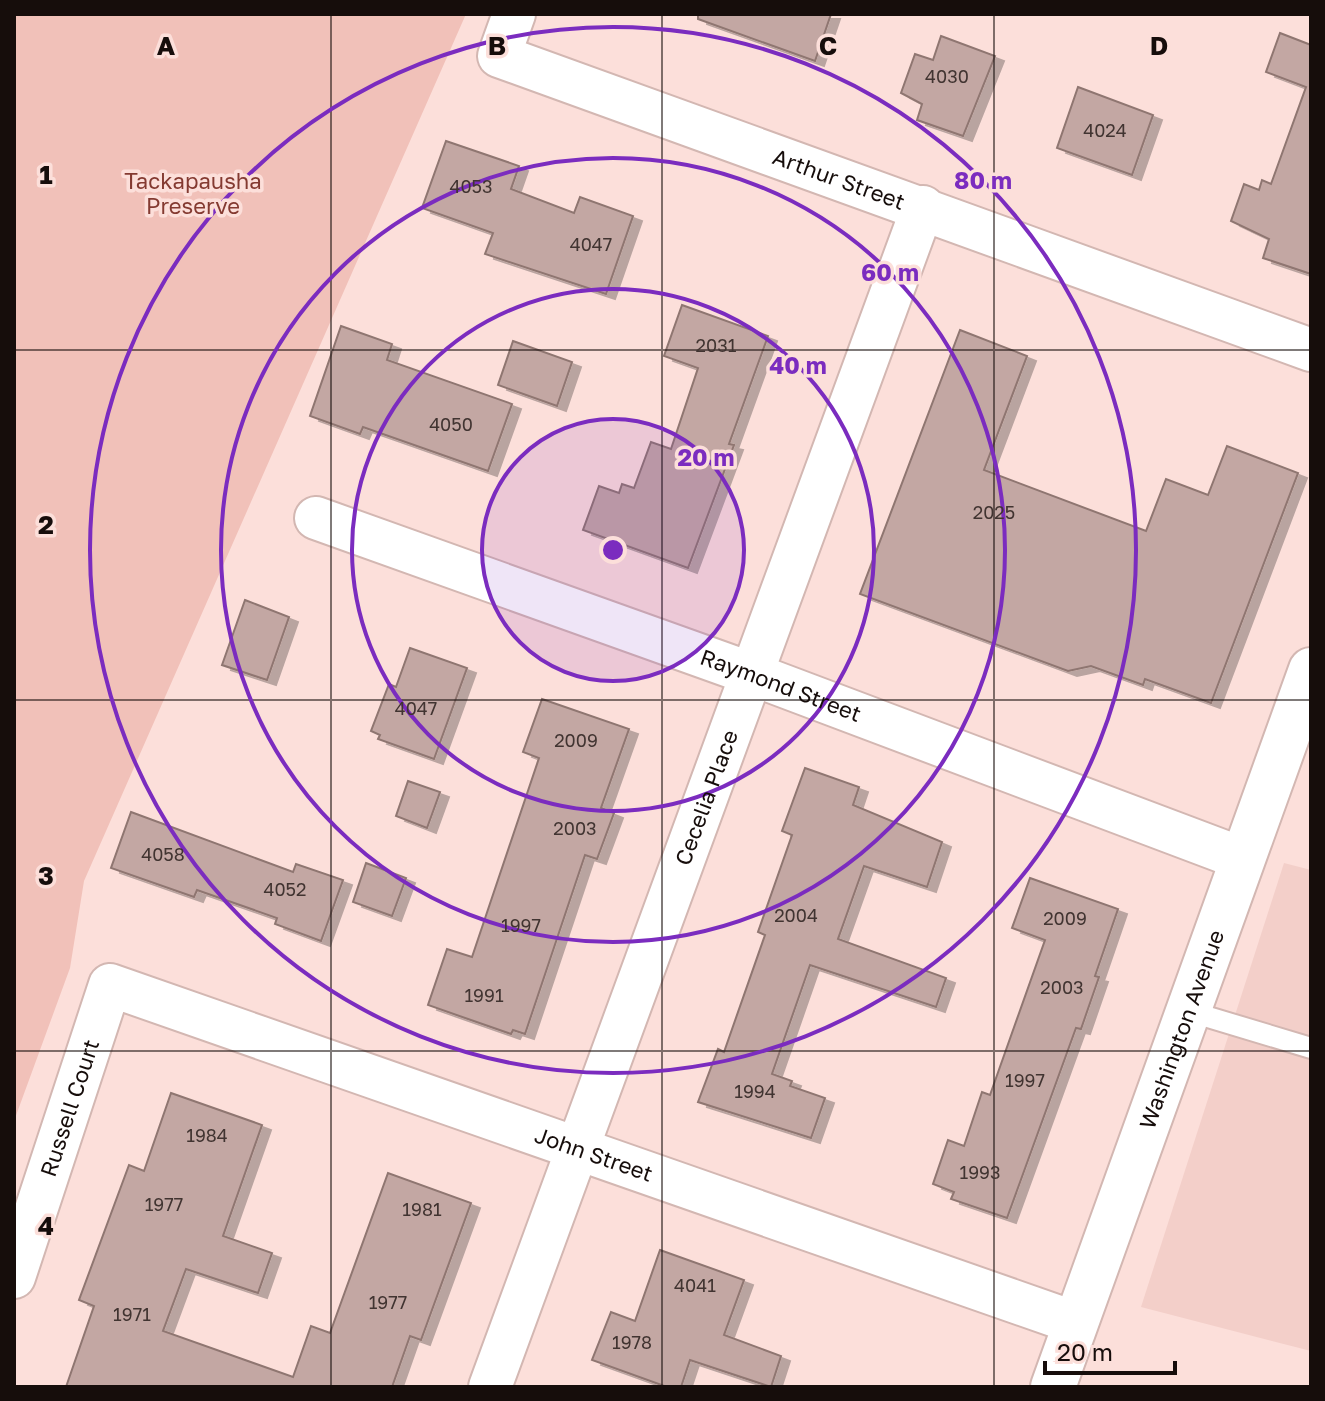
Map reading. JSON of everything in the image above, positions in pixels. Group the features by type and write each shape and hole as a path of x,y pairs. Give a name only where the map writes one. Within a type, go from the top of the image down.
{"street":[{"name":"Arthur Street","path":"514,14 499,56 1311,350"},
{"name":"Cecelia Place","path":"490,1387 923,207"},
{"name":"Raymond Street","path":"316,518 752,674 1243,859"},
{"name":"Washington Avenue","path":"1053,1387 1311,670"},
{"name":"John Street","path":"110,985 1076,1323"},
{"name":"Russell Court","path":"14,1277 110,985"}],"lane":[{"path":"1188,1011 1311,1048"}],"shaded area":[{"path":"1284,863 1311,870 1311,1351 1141,1307"}],"green space":[{"name":"Tackapausha Preserve","path":"14,14 466,14 84,881 70,968 14,1121"}],"building":[{"path":"698,14 831,14 815,61 698,19"},
{"path":"1280,33 1311,45 1311,274 1263,258 1269,239 1231,221 1244,184 1259,190 1262,180 1271,184 1306,87 1266,72"},
{"path":"941,36 995,56 963,136 917,120 922,104 901,93 915,54 933,60"},
{"path":"1078,87 1153,115 1132,175 1057,148"},
{"path":"446,141 519,166 511,189 574,213 580,197 633,216 606,294 485,254 493,233 422,208"},
{"path":"682,305 768,336 729,444 734,445 688,568 583,530 599,486 619,493 622,484 634,488 651,442 671,449 698,368 664,356"},
{"path":"341,326 392,344 387,360 512,404 488,471 363,427 360,434 310,416"},
{"path":"960,330 1027,356 984,470 1146,531 1166,479 1208,495 1227,446 1298,473 1211,703 1145,679 1143,685 1091,666 1068,671 860,594"},
{"path":"513,341 572,362 557,406 498,385"},
{"path":"245,600 289,617 267,680 222,665"},
{"path":"410,648 467,668 434,759 378,739 380,735 371,731 389,684 396,687"},
{"path":"542,699 629,729 601,808 614,813 597,859 585,855 525,1034 513,1030 511,1034 428,1005 447,949 472,957 539,758 523,752"},
{"path":"805,768 859,787 853,805 942,842 927,887 864,866 838,939 946,978 936,1007 810,965 772,1074 792,1081 790,1086 825,1098 811,1138 698,1102 718,1049 724,1052 765,935 758,932 792,835 782,831"},
{"path":"408,781 440,792 427,828 396,816"},
{"path":"131,812 293,872 296,864 343,880 321,941 275,924 277,918 197,890 194,897 111,868"},
{"path":"366,863 406,878 392,916 353,902"},
{"path":"1030,878 1118,909 1081,1029 1076,1028 1007,1218 951,1199 954,1192 933,1184 948,1140 964,1146 982,1092 990,1095 1045,940 1012,928"},
{"path":"171,1093 262,1125 223,1236 272,1253 258,1293 186,1269 163,1331 293,1377 311,1326 330,1333 388,1173 471,1203 421,1340 410,1336 392,1387 66,1387 94,1306 79,1300 129,1165 144,1171"},
{"path":"660,1250 744,1280 724,1335 781,1356 771,1387 690,1360 681,1387 667,1387 592,1360 611,1312 635,1321"}]}
